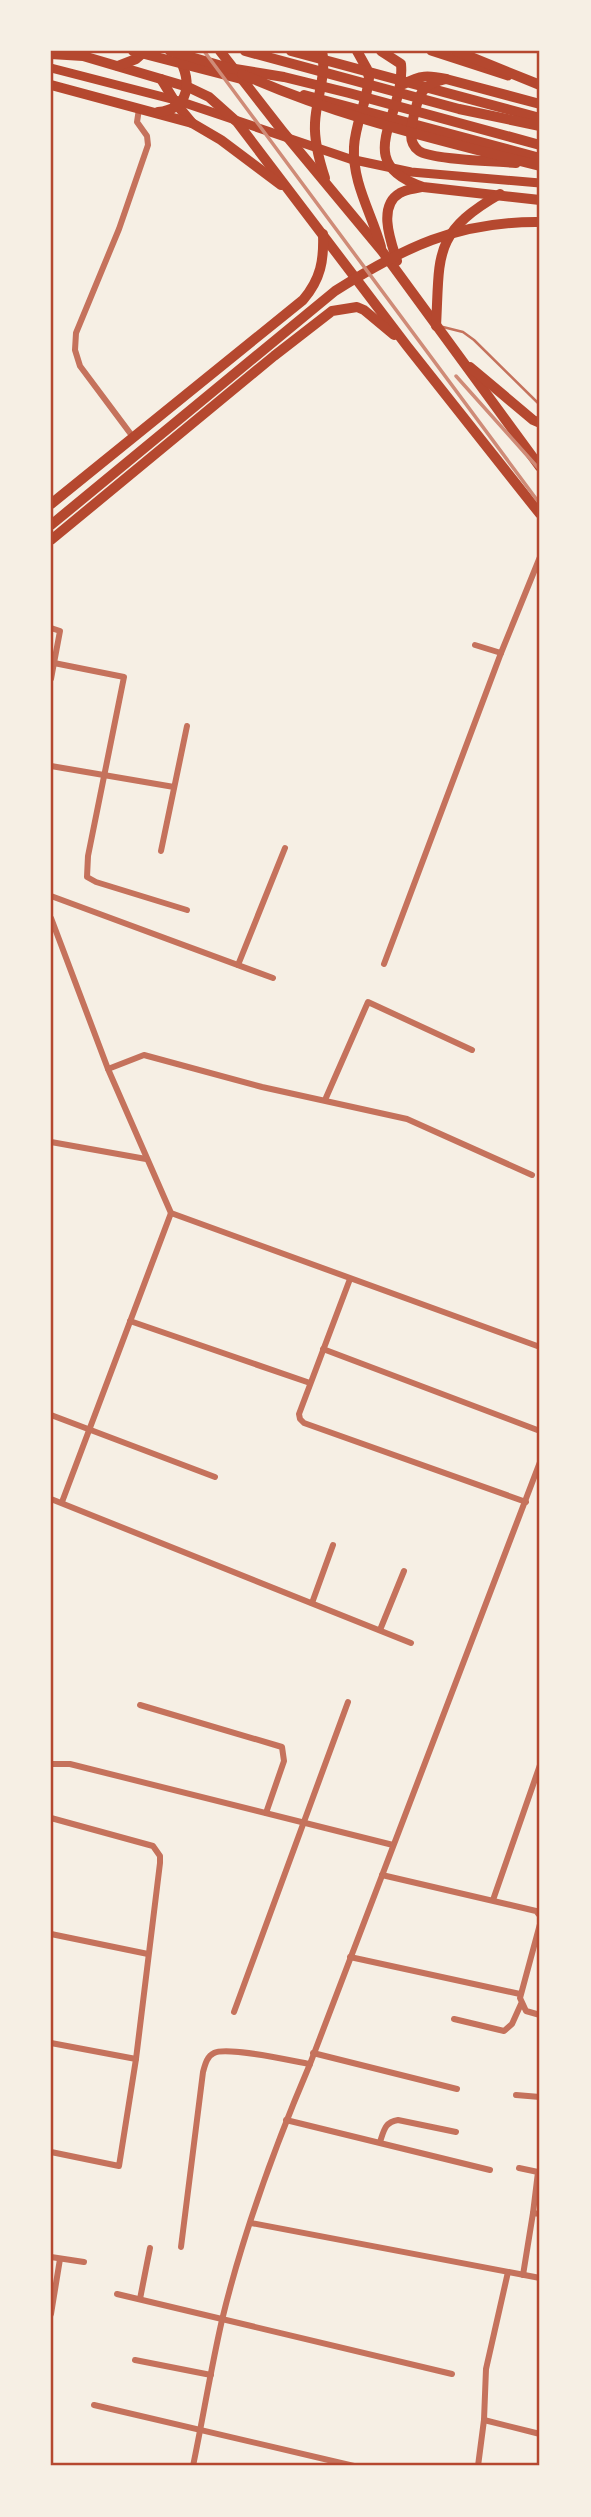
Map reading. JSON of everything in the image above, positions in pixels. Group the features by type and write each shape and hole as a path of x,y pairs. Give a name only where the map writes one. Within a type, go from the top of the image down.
{"highway":[{"path":"170,51 229,68 310,83 540,145"},
{"path":"245,51 459,109 540,124"},
{"path":"229,68 269,86 399,129 540,167"}],"main road":[{"path":"132,51 540,158"},
{"path":"118,66 136,59 145,51"},
{"path":"150,112 161,112 177,105 188,87 185,69 175,51"},
{"path":"220,51 382,251 540,467"},
{"path":"290,51 540,124"},
{"path":"322,51 323,69 315,132 325,180"},
{"path":"381,51 401,64 401,86 382,151 387,164 397,175 407,182 423,187 540,200"},
{"path":"431,51 455,55 540,85"},
{"path":"359,52 369,78 354,145 354,161 356,178 373,218 382,251"},
{"path":"51,54 78,54 188,87 209,97 237,122 540,514"},
{"path":"51,68 179,101 350,159 411,172 540,183"},
{"path":"401,86 419,76 428,75 540,104"},
{"path":"161,79 192,123"},
{"path":"446,79 430,82 422,91 416,106 411,130 413,144 420,152 434,156 540,167"},
{"path":"51,85 192,123 221,140 291,192"},
{"path":"403,279 390,241 387,216 394,198 402,191 423,187"},
{"path":"436,326 444,244 461,219 500,194"},
{"path":"51,525 335,291 370,269 413,246 435,238 483,226 540,222"},
{"path":"51,504 312,289 321,271 323,233"},
{"path":"51,540 332,311 357,307 364,310 408,346"},
{"path":"289,310 304,315 307,322 304,332"},
{"path":"461,361 540,422"}],"street":[{"path":"133,437 80,366 75,350 76,333 119,229 148,145 147,136 136,122 139,109"},
{"path":"384,964 540,556"},
{"path":"51,628 60,631 51,679"},
{"path":"475,645 501,653"},
{"path":"54,663 124,677 88,856 87,877 187,910"},
{"path":"161,851 187,726"},
{"path":"51,766 174,787"},
{"path":"238,965 285,848"},
{"path":"51,897 273,978"},
{"path":"51,918 108,1069 171,1213 540,1347"},
{"path":"325,1100 368,1002 472,1051"},
{"path":"108,1069 145,1055 262,1087 407,1119 532,1175"},
{"path":"51,1142 146,1159"},
{"path":"62,1502 171,1213"},
{"path":"350,1279 310,1383 299,1414 300,1419 304,1423 526,1502"},
{"path":"130,1321 310,1383"},
{"path":"323,1349 540,1431"},
{"path":"51,1415 215,1477"},
{"path":"193,2466 223,2319 251,2223 286,2120 310,2064 540,1462"},
{"path":"51,1499 411,1643"},
{"path":"312,1603 333,1545"},
{"path":"503,1562 512,1565"},
{"path":"380,1630 404,1571"},
{"path":"234,2012 348,1702"},
{"path":"140,1705 282,1747 284,1761 266,1813"},
{"path":"51,1764 70,1764 393,1845"},
{"path":"493,1900 540,1765"},
{"path":"51,1818 153,1846 157,1850 160,1863 136,2059 119,2166 51,2152"},
{"path":"382,1875 536,1911 540,1916"},
{"path":"540,1924 520,1994 526,2011 540,2015"},
{"path":"51,1934 148,1954"},
{"path":"351,1957 520,1994"},
{"path":"454,2019 504,2031 512,2024 522,2004"},
{"path":"51,2043 136,2059"},
{"path":"181,2247 203,2072 208,2058 214,2052 228,2050 310,2064"},
{"path":"313,2053 457,2089"},
{"path":"516,2095 540,2098"},
{"path":"286,2120 490,2170"},
{"path":"380,2142 384,2127 390,2121 398,2120 456,2132"},
{"path":"519,2168 538,2172 537,2213 523,2275"},
{"path":"251,2223 540,2278"},
{"path":"140,2299 150,2248"},
{"path":"51,2258 84,2262"},
{"path":"51,2314 60,2259"},
{"path":"478,2466 484,2420 485,2368 508,2272"},
{"path":"117,2294 452,2374"},
{"path":"135,2360 211,2375"},
{"path":"94,2405 354,2466"},
{"path":"484,2420 540,2434"}],"lane":[{"path":"436,326 463,332 474,340 540,405"}],"railway":[{"path":"204,51 540,504"},
{"path":"456,376 540,470"}]}
